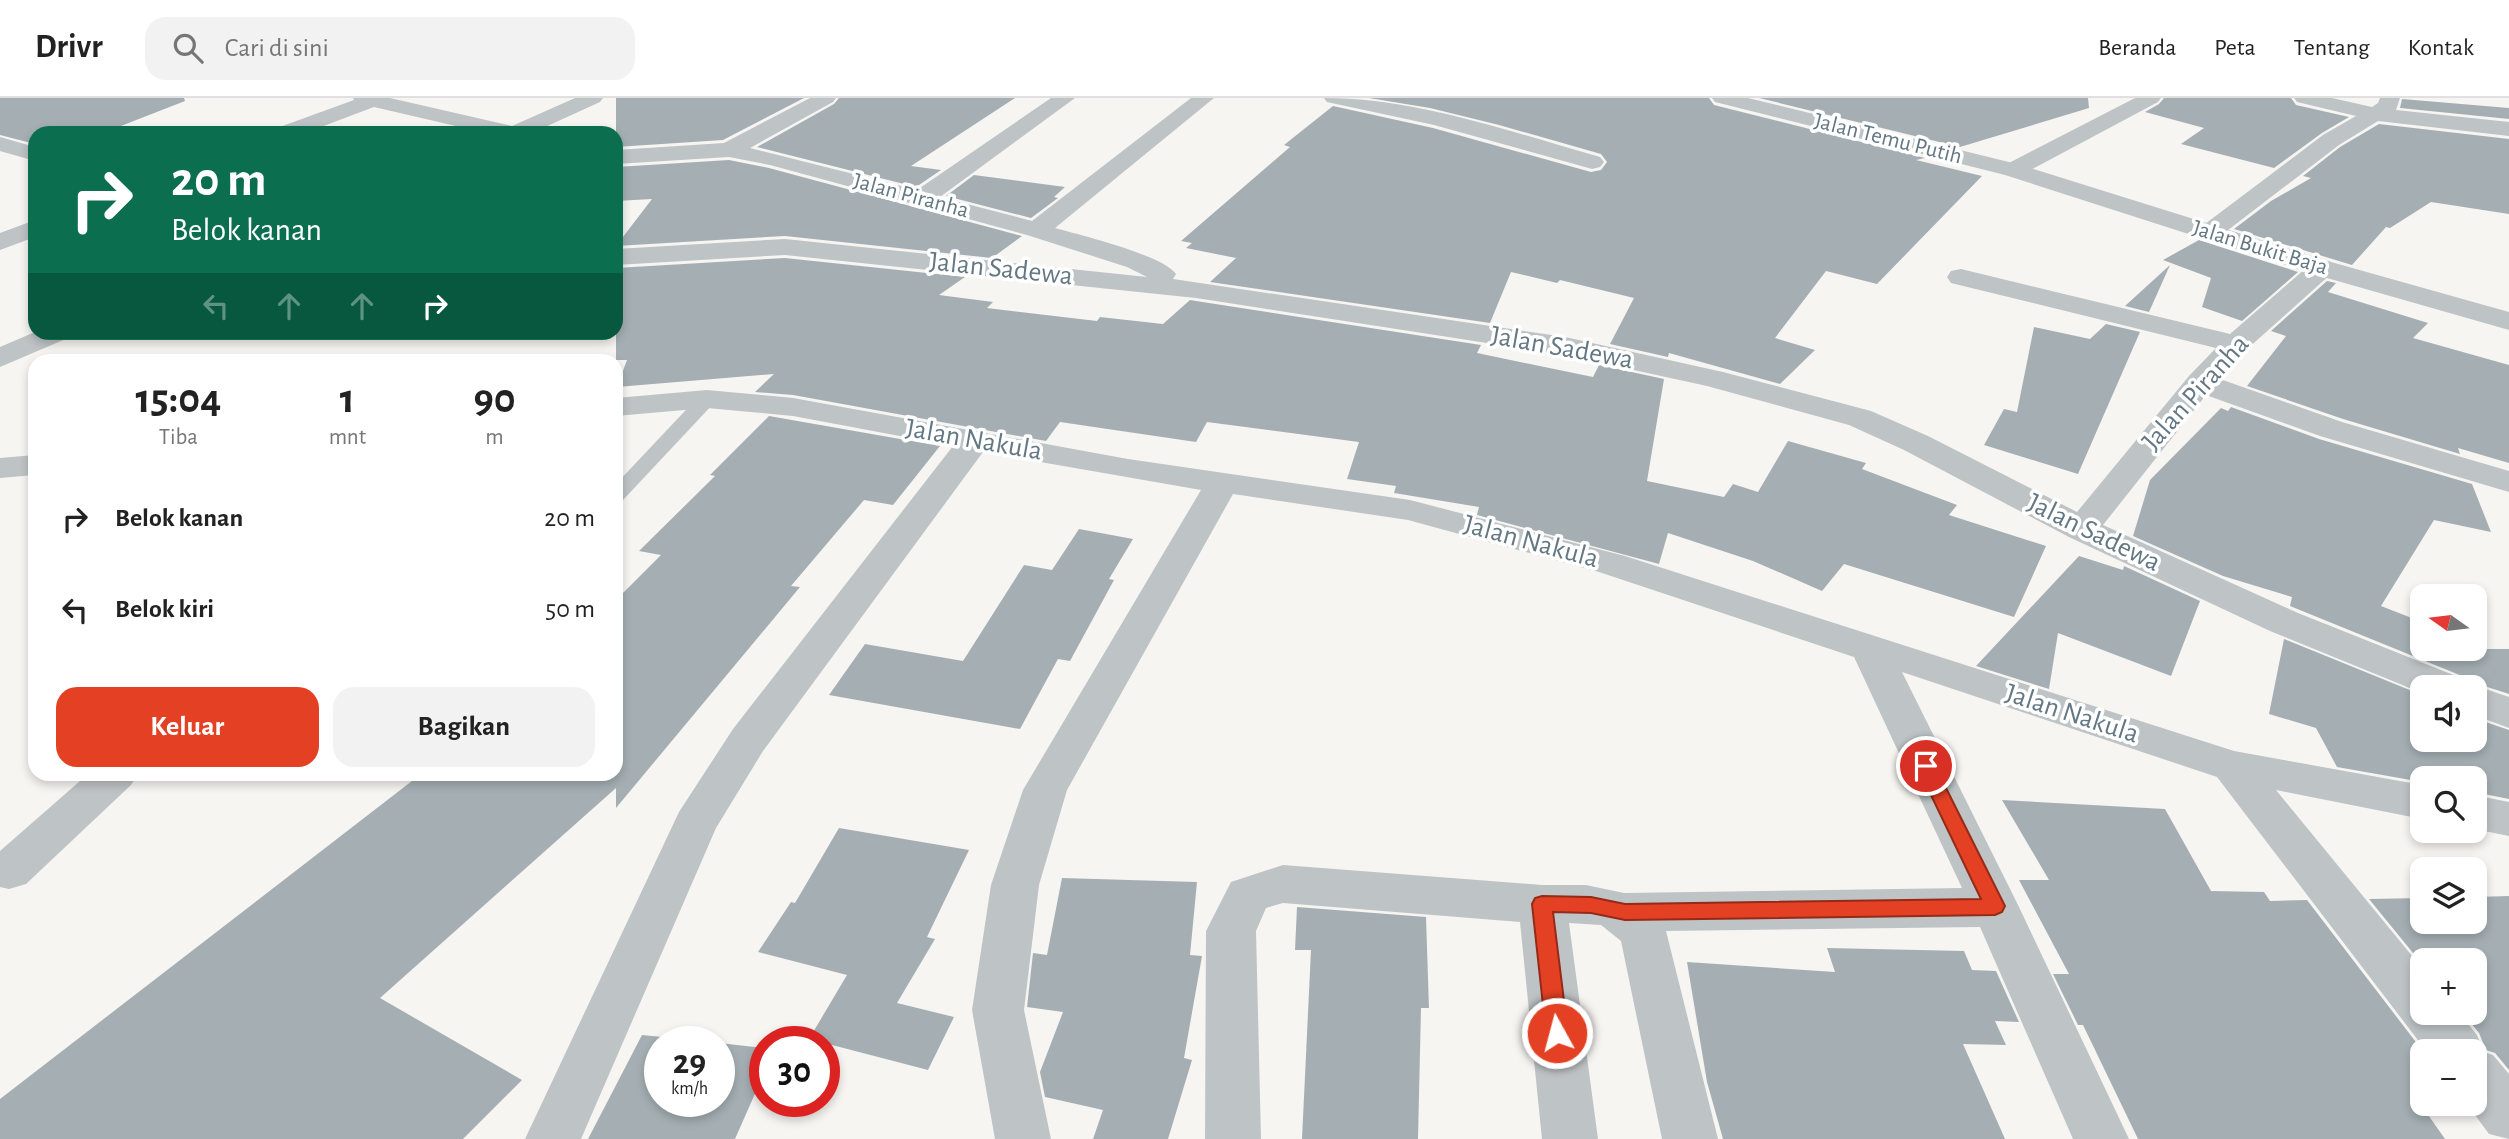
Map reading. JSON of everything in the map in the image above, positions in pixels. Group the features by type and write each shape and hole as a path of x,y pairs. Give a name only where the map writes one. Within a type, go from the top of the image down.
{"street":[{"path":"530,126 593,98"},
{"path":"729,150 826,98"},
{"path":"922,198 1065,98"},
{"path":"1036,230 1204,98"},
{"path":"1334,98 1437,119 1592,162"},
{"name":"Jalan Temu Putih","path":"1722,98 2013,170"},
{"path":"2116,98 2145,101"},
{"path":"2304,98 2383,106 2509,129"},
{"path":"303,126 371,99 485,126"},
{"path":"2013,170 2145,101"},
{"path":"2210,232 2331,140 2383,106"},
{"path":"0,144 28,152"},
{"name":"Jalan Piranha","path":"623,157 729,150 922,198 1036,230 1136,261 1196,290"},
{"name":"Jalan Bukit Baja","path":"2013,170 2322,268 2509,321"},
{"path":"0,242 28,231"},
{"name":"Jalan Sadewa","path":"623,257 785,247 1196,290 1565,346 1712,377 1847,414 1916,443 2082,528 2284,622 2416,675"},
{"name":"Jalan Piranha","path":"2082,528 2200,382 2236,344 2322,268"},
{"path":"1961,277 2236,344"},
{"path":"6,351 36,340"},
{"path":"2200,382 2331,429 2509,482"},
{"name":"Jalan Nakula","path":"623,406 708,399 793,407 1128,469 1410,510 1612,564 2232,766 2410,800"},
{"path":"553,1139 695,824 748,740 975,440"},
{"path":"0,468 28,466"},
{"path":"1023,1139 998,1010 1015,885 1045,790 1222,483"},
{"path":"1870,649 1995,906 2101,1139"},
{"path":"2487,704 2509,713"},
{"path":"2232,766 2410,991"},
{"path":"9,871 108,781"},
{"path":"2487,815 2509,819"},
{"path":"1233,1139 1231,931 1248,895 1283,884 1542,904 1591,905 1625,912 1995,906"},
{"path":"1542,904 1570,1139"},
{"path":"1625,912 1637,923 1644,936 1690,1139"},
{"path":"2437,1025 2448,1039"},
{"path":"2487,1088 2509,1116"}],"lane":[{"path":"623,489 708,399"}],"building":[{"path":"0,98 184,98 185,101 121,126 28,126 28,142 0,135"},
{"path":"616,98 804,98 723,140 623,147 623,126 616,126"},
{"path":"839,98 1015,98 911,166 941,170 916,187 757,147 834,104"},
{"path":"1369,98 1709,98 1714,105 1925,158 1916,160 1982,176 1877,284 1826,271 1775,338 1815,350 1780,384 1669,353 1668,357 1610,344 1634,298 1560,280 1557,283 1511,272 1490,323 1210,282 1236,258 1186,248 1192,243 1181,241 1290,147 1284,145 1333,106 1433,128 1591,172 1601,170 1607,162 1601,154 1499,125 1430,108"},
{"path":"1759,98 2088,98 2089,108 1960,147"},
{"path":"2164,98 2291,98 2296,105 2349,117 2274,168 2181,144 2204,128 2145,112"},
{"path":"2402,99 2509,108 2509,119 2400,108"},
{"path":"2379,124 2509,139 2509,214 2431,202 2390,228 2386,227 2352,265 2234,229 2271,201 2311,178 2303,176 2340,147"},
{"path":"729,160 769,168 1022,236 992,258 785,236 623,246 623,237 652,199 623,201 623,167"},
{"path":"974,175 1065,187 1054,197 1058,198 1031,218 946,196"},
{"path":"2199,240 2298,272 2242,321 2202,307 2211,278 2163,260"},
{"path":"785,258 965,277 939,295 993,302 987,308 1097,321 1100,317 1163,324 1190,300 1481,345 1477,353 1593,377 1599,365 1664,379 1647,481 1724,497 1733,484 1758,492 1788,441 1866,463 1862,469 1957,505 1949,515 2046,546 2014,617 1844,564 1822,591 1753,561 1668,533 1659,564 1477,515 1479,507 1394,493 1396,486 1347,479 1359,442 1207,422 1196,442 1060,422 1046,441 793,395 755,392 774,374 623,387 623,371 627,360 623,360 623,354 616,354 616,340 623,340 623,268"},
{"path":"2170,265 2149,312 2125,306"},
{"path":"2327,281 2336,283 2328,292 2428,323 2413,338 2509,365 2509,463 2458,448 2460,454 2343,419 2247,386 2286,336 2271,331"},
{"path":"2106,324 2140,332 2078,474 1984,445 2004,409 2017,412 2034,327 2090,339"},
{"path":"2231,407 2319,439 2472,484 2491,532 2434,520 2381,606 2410,617 2410,655 2290,606 2292,597 2223,576 2133,536 2150,480 2221,408 2228,411"},
{"path":"769,416 940,446 893,505 864,500 791,586 800,587 616,808 616,788 380,998 522,1080 463,1139 0,1139 0,1099 412,781 623,781 623,593 661,555 639,551 715,476 710,475"},
{"path":"1079,529 1133,539 1109,579 1114,580 1070,661 1058,659 1020,729 829,695 865,644 963,661 1024,565 1052,570"},
{"path":"2079,556 2123,570 2124,566 2200,601 2171,676 2058,633 2049,689 1976,666"},
{"path":"2284,639 2410,690 2410,752 2487,752 2487,722 2509,730 2509,799 2487,795 2487,766 2410,766 2410,780 2337,767 2316,728 2269,714"},
{"path":"2487,649 2509,649 2509,694 2487,687 2487,675 2460,675 2428,662 2487,662"},
{"path":"2002,800 2165,809 2211,891 2264,892 2270,901 2307,900 2414,1039 2410,1039 2410,1116 2429,1116 2445,1139 2138,1139 2083,1025 2078,1025 2053,974 2069,974 2019,880 2049,880"},
{"path":"839,828 969,850 927,937 935,939 897,1003 954,1017 928,1070 840,1047 840,1026 817,1026 847,975 758,952 791,902 795,903"},
{"path":"1062,878 1197,882 1190,955 1202,956 1184,1058 1192,1060 1168,1139 1093,1139 1103,1110 1045,1097 1040,1072 1063,1012 1027,1007 1033,953 1047,955"},
{"path":"2509,896 2509,1070 2495,1053 2487,1050 2487,1039 2481,1039 2473,1025 2487,1025 2487,948 2410,949 2369,899 2410,898 2410,934 2487,934 2487,897"},
{"path":"1297,907 1426,917 1429,1008 1421,1008 1418,1139 1302,1139 1311,950 1295,950"},
{"path":"1827,948 1964,951 1972,970 1996,971 2019,1022 1995,1021 2006,1045 1963,1044 2005,1139 1723,1139 1707,1082 1687,962 1835,972"},
{"path":"642,1035 644,1117 735,1117 735,1045 749,1046 749,1107 735,1139 588,1139"}],"route":[{"path":"1557,1033 1542,904 1591,905 1625,912 1995,906 1926,766"}]}
